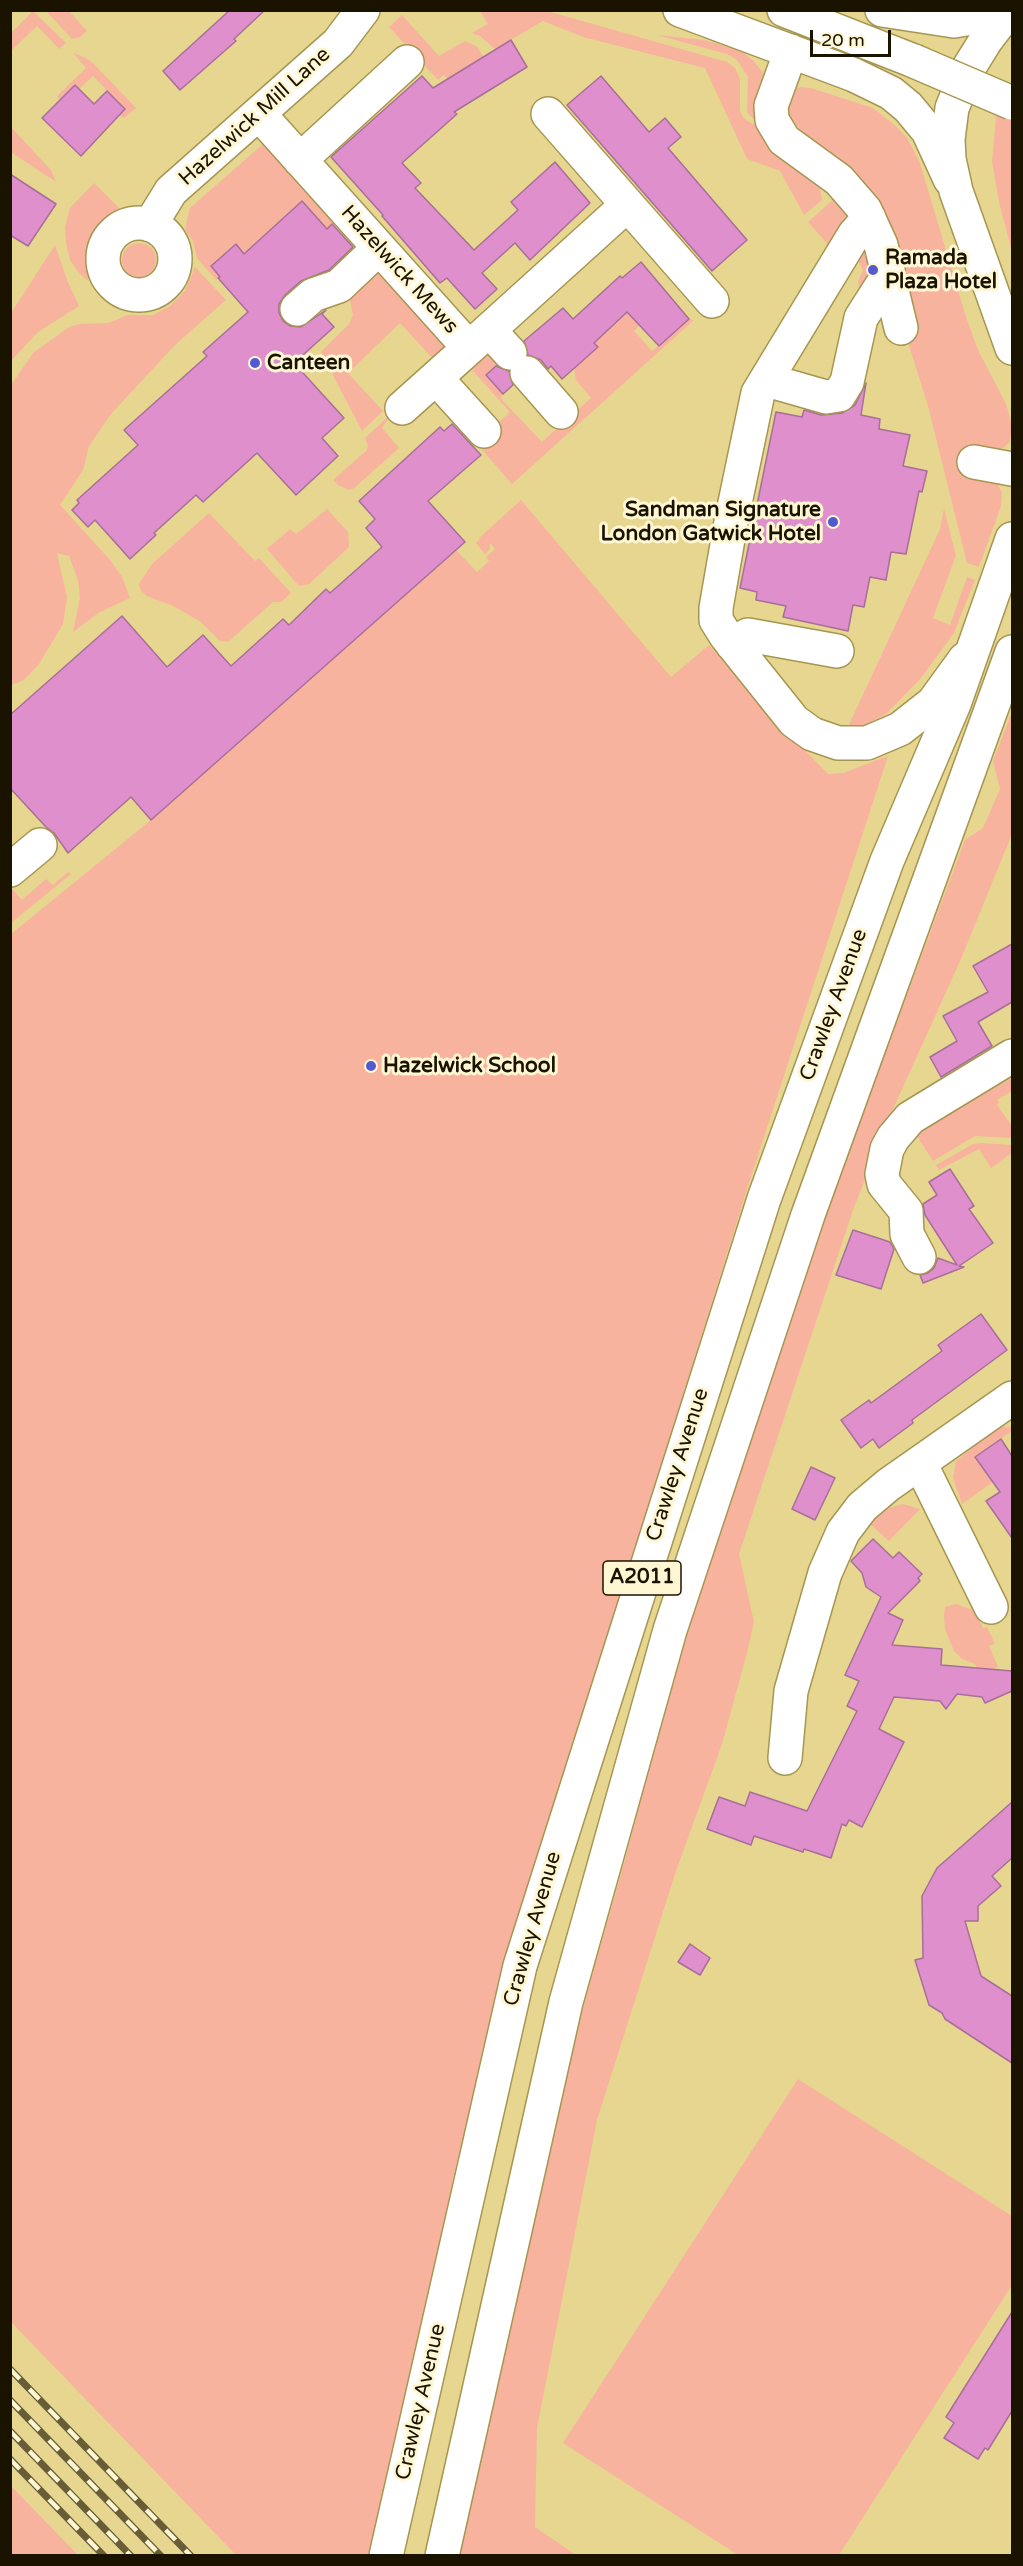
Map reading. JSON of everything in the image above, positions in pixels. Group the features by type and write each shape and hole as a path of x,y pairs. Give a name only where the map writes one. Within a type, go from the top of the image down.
{"main road":[{"name":"Hazelwick Mill Lane","path":"150,225 171,191 260,115 338,43 363,10"},
{"path":"681,10 863,78 901,100 928,131 956,191 1012,348"},
{"path":"784,10 914,61 1012,103"},
{"path":"882,10 944,21 978,17 995,10"},
{"path":"956,191 948,153 952,108 968,69 1009,10"},
{"path":"790,51 771,106 774,125 788,143 839,180 869,218 881,245 901,328"},
{"path":"300,160 407,62"},
{"path":"548,114 712,301"},
{"name":"Hazelwick Mews","path":"260,115 379,248 499,351 627,205"},
{"path":"869,218 854,235 768,377 754,407 717,599 716,620 778,703 799,726 830,741 857,744 874,741 890,734 928,707 953,678 983,626"},
{"path":"297,309 313,295 339,286 379,248"},
{"path":"768,377 777,383 826,397 839,394 847,382 861,318 884,282 888,270"},
{"path":"402,408 436,378 499,351 561,412"},
{"path":"436,378 484,431"},
{"path":"974,462 1012,469"},
{"name":"Crawley Avenue","path":"386,2556 520,1966 764,1199 888,861 935,753 983,626 1012,539"},
{"path":"729,640 748,635 837,651"},
{"name":"Crawley Avenue","path":"442,2556 566,2002 670,1630 808,1215 1012,652"},
{"path":"10,870 40,845"},
{"path":"919,1257 907,1234 906,1211 884,1184 882,1174 887,1149 910,1118 1012,1056"},
{"path":"785,1758 791,1691 825,1573 843,1532 862,1507 1012,1398"},
{"path":"920,1463 991,1607"}],"shaded area":[{"path":"33,11 66,43 59,49 37,26 11,49 11,33"},
{"path":"46,11 69,11 87,31 80,37 72,39"},
{"path":"480,11 547,11 727,62 735,68 740,79 740,111 743,117 766,130 820,187 822,200 804,215 780,171 747,159 705,68 583,37 543,21 495,49 480,36 472,33 488,24"},
{"path":"402,15 439,56 465,41 476,46 484,57 449,81 444,75 438,80 389,27"},
{"path":"657,35 704,40 739,50 753,60 767,78 765,125 753,119 747,112 748,77 737,60 727,54"},
{"path":"73,53 94,64 136,108 124,118 119,115 125,109 93,76 79,89 75,85 60,100 57,96 86,68"},
{"path":"800,87 811,88 873,108 907,138 920,163 966,317 978,350 1006,404 1012,425 1010,442 998,452 996,481 1002,493 1001,506 979,567 967,563 928,406 907,339 916,325 807,136 786,114 792,91"},
{"path":"997,108 1012,116 1012,252 999,202 992,162"},
{"path":"11,127 51,170 56,182 11,152"},
{"path":"263,144 358,245 355,248 334,223 327,229 302,201 244,254 236,244 212,266 220,277 216,280 197,258 193,241 185,229 190,208"},
{"path":"94,183 119,208 93,237 86,257 88,281 70,260 65,227 70,208"},
{"path":"836,197 850,215 832,249 808,222"},
{"path":"139,243 151,248 156,260 151,272 139,277 127,272 122,260 127,248"},
{"path":"55,245 79,306 38,332 11,361 11,313"},
{"path":"864,246 871,272 860,291 858,282 863,270 856,257"},
{"path":"195,267 226,300 175,345 111,414 89,446 83,470 60,505 111,561 122,577 130,598 100,612 73,632 80,598 78,580 69,556 57,553 67,597 63,624 39,664 24,680 11,685 11,385 33,353 69,327 79,324 108,323 128,315 153,315 170,306 185,291"},
{"path":"378,269 453,348 436,362 400,323 348,373 383,411 362,431 321,352 349,324 353,315 349,296"},
{"path":"631,309 643,322 634,331 652,351 689,319 694,320 512,484 476,443 510,412 472,370 495,348 505,358 487,375 503,394 500,397 504,402 542,442 591,398 576,380 574,368 597,346 593,342"},
{"path":"391,414 382,428 399,448 353,489 349,490 338,485 333,480 366,451 368,446 365,438"},
{"name":"Hazelwick School","path":"521,500 671,677 709,645 781,726 828,774 843,773 888,756 748,1186 613,1619 510,1963 457,2161 370,2555 236,2555 11,2322 11,934 151,820 456,550 477,572 489,561 486,557 495,549 490,543 490,549 485,554 476,543 479,538"},
{"path":"327,509 348,532 349,547 309,584 299,586 267,549 290,529 296,534"},
{"path":"944,509 956,555 933,618 950,625 967,577 975,580 954,633 921,678 886,714 864,726 848,727 940,529"},
{"path":"209,513 255,561 259,558 291,593 281,602 273,602 228,642 220,641 201,622 173,606 147,596 141,591 139,584 152,564"},
{"path":"1012,712 1012,834 961,959 889,1118 853,1210 739,1554 754,1622 747,1653 722,1744 676,1871 597,2120 537,2428 535,2527 576,2555 460,2556 536,2200 588,1989 627,1853 671,1682 821,1230 881,1064 965,840 983,828 1000,789 993,761"},
{"path":"68,872 71,874 11,923 11,888 22,900 46,879 53,885"},
{"path":"1012,1078 1012,1091 997,1100 999,1103 997,1105 1012,1126 1012,1138 975,1136 933,1161 915,1133"},
{"path":"973,1144 1012,1145 1012,1153 991,1168 979,1149 939,1170 936,1165"},
{"path":"999,1426 1012,1428 1012,1431 975,1457 993,1482 962,1504 953,1478 956,1461"},
{"path":"903,1504 920,1509 889,1541 869,1523 889,1508"},
{"path":"956,1604 971,1609 977,1615 983,1628 987,1627 995,1644 989,1646 998,1667 980,1675 975,1664 962,1659 954,1651 945,1629 944,1617 945,1607"},
{"path":"798,2079 1012,2216 1012,2285 839,2555 738,2555 563,2443"},
{"path":"11,2486 78,2555 11,2555"}],"building":[{"path":"230,10 265,10 234,39 236,41 180,90 163,71"},
{"path":"511,40 527,67 454,112 457,114 402,163 421,183 415,188 474,250 518,210 511,202 555,162 590,203 530,260 515,243 482,273 497,289 475,309 447,278 440,283 331,157 422,76 433,88"},
{"path":"601,76 649,132 665,118 681,137 668,148 747,240 712,271 567,105"},
{"path":"75,85 94,104 107,91 125,109 81,156 42,118"},
{"path":"10,174 56,204 28,246 10,235"},
{"path":"302,201 327,229 332,224 353,247 329,270 301,281 285,295 279,304 279,313 283,321 290,326 301,327 326,310 322,314 334,327 294,363 344,418 322,438 338,456 296,495 257,453 203,502 196,495 154,533 156,535 130,559 95,520 88,527 72,510 79,503 77,500 138,445 124,430 207,356 203,352 248,312 218,278 220,277 211,266 236,244 244,254"},
{"path":"641,262 689,319 659,346 627,312 594,343 598,347 562,379 551,366 548,369 541,360 528,355 524,341 563,308 573,319 620,276 622,278"},
{"path":"496,366 509,371 513,385 503,394 486,375"},
{"name":"Sandman Signature London Gatwick Hotel","path":"866,383 861,415 880,419 879,429 910,435 903,466 927,471 922,492 919,491 906,554 891,552 886,580 870,577 864,607 853,605 848,631 783,617 786,606 756,600 757,592 740,588 776,412 802,417 804,410 821,415 842,413 855,405"},
{"path":"452,424 481,455 428,501 465,542 151,820 131,797 68,853 54,833 10,788 10,715 122,616 167,667 203,635 231,666 283,619 289,625 326,589 330,593 382,547 366,528 375,519 359,501 440,427 444,431"},
{"path":"1012,944 1012,1002 978,1022 992,1046 941,1077 930,1057 957,1041 943,1016 988,992 973,966"},
{"path":"950,1169 974,1206 969,1209 993,1243 959,1266 964,1267 923,1283 920,1275 934,1268 938,1258 957,1265 925,1215 923,1204 937,1195 929,1182"},
{"path":"853,1230 890,1242 894,1249 881,1289 836,1275"},
{"path":"981,1314 1007,1350 912,1420 913,1423 879,1448 873,1439 861,1448 841,1420 869,1400 871,1403 942,1351 938,1345"},
{"path":"1001,1439 1012,1456 1012,1538 986,1501 1000,1492 975,1457"},
{"path":"811,1467 835,1478 815,1520 792,1509"},
{"path":"873,1539 893,1558 899,1552 922,1574 918,1578 920,1581 888,1613 903,1620 892,1645 942,1649 941,1665 1012,1671 1012,1691 985,1703 982,1697 957,1694 946,1709 940,1701 894,1697 879,1729 904,1742 862,1827 849,1820 846,1826 842,1824 831,1858 804,1849 803,1852 754,1836 751,1845 707,1829 719,1797 745,1806 750,1792 807,1811 857,1711 847,1706 859,1681 845,1675 881,1597 866,1587 862,1573 851,1561"},
{"path":"1012,1802 1012,1858 992,1876 1001,1886 978,1906 978,1921 965,1921 981,1976 1012,1996 1012,2063 945,2019 942,2013 929,2005 915,1960 923,1958 922,1896 937,1868"},
{"path":"690,1944 710,1958 700,1975 678,1962"},
{"path":"1012,2312 1012,2411 988,2450 985,2448 978,2459 944,2438 954,2423 946,2417"}],"railway":[{"path":"10,2369 191,2556"},
{"path":"10,2400 161,2556"},
{"path":"10,2431 131,2556"},
{"path":"10,2459 104,2556"}],"place":[{"name":"Ramada Plaza Hotel","path":"873,270"},
{"name":"Canteen","path":"255,363"},
{"name":"Sandman Signature London Gatwick Hotel","path":"833,522"},
{"name":"Hazelwick School","path":"371,1066"}]}
